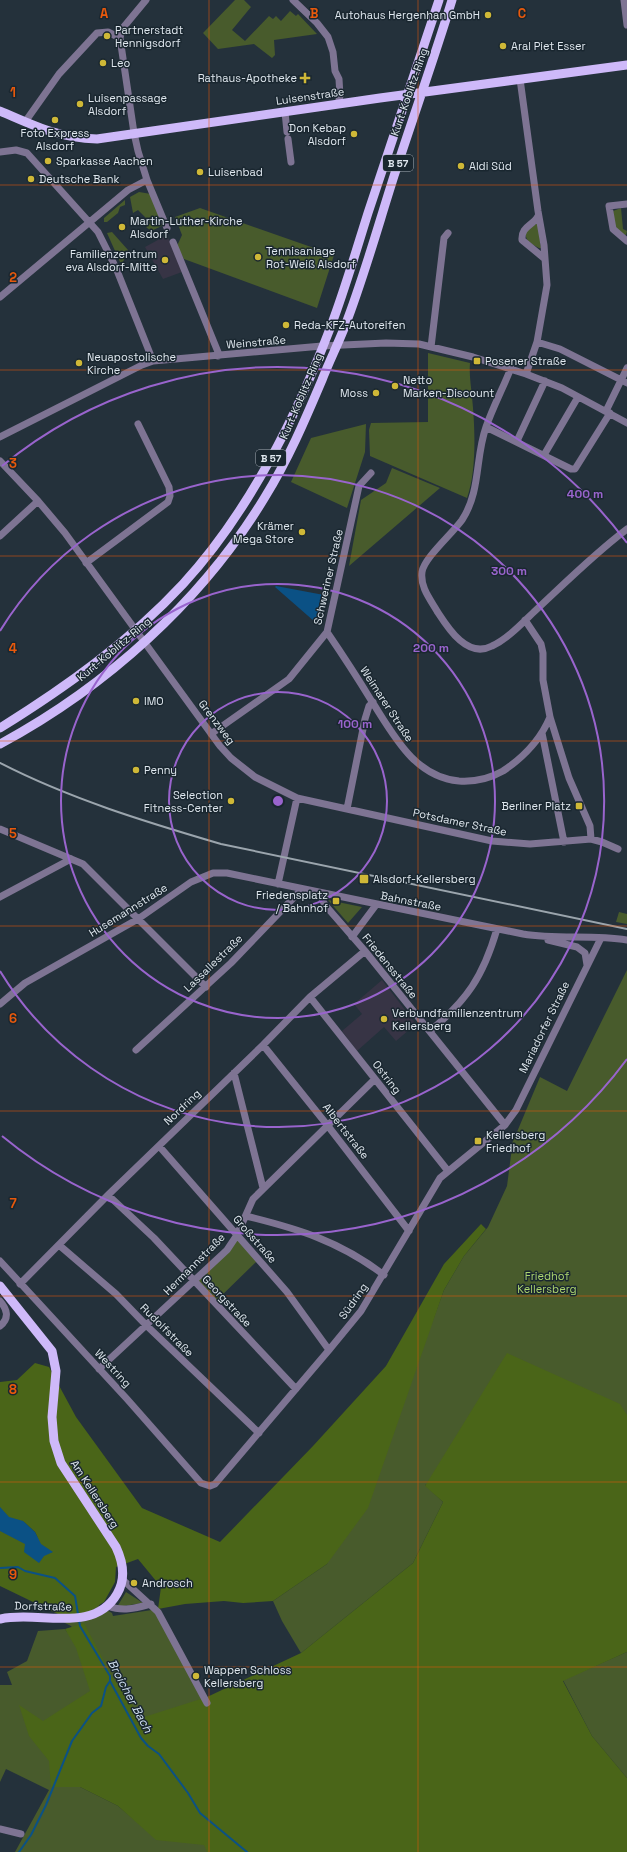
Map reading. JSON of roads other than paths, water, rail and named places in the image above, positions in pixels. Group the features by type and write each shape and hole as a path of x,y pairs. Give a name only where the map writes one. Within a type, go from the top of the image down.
{"main road":[{"name":"Kurt-Koblitz-Ring","path":"0,728 47,699 137,631 184,584 247,500 293,415 333,322 439,0"},
{"name":"Kurt-Koblitz-Ring","path":"0,744 70,701 145,641 189,598 227,552 264,498 304,422 345,327 452,0"},
{"name":"Luisenstraße","path":"0,111 52,133 79,138 97,139 338,104 627,65"},
{"name":"Am Kellersberg","path":"0,1286 52,1351 56,1371 52,1425 54,1440 61,1464 116,1547 121,1558 122,1579 119,1590 108,1606 98,1613 85,1618"},
{"name":"Dorfstraße","path":"0,1619 35,1617 85,1618"}],"street":[{"path":"146,0 122,29 120,38 134,133 147,180 167,228"},
{"path":"292,0 317,23 328,37 340,84 338,104"},
{"path":"624,0 627,25"},
{"path":"25,122 58,74 97,33 108,32 120,38"},
{"path":"520,79 538,216 541,223 545,259 546,297 537,342 526,374"},
{"path":"285,112 291,162"},
{"path":"0,152 21,151 32,159 98,232 116,268 153,361"},
{"path":"0,297 128,190 147,180"},
{"path":"627,204 609,206 613,229 627,241"},
{"path":"538,216 536,220 525,228 522,234 522,240 545,259"},
{"path":"431,347 444,238 448,233"},
{"path":"173,242 218,352 218,356"},
{"path":"537,342 560,349 624,382"},
{"name":"Weinstraße","path":"0,437 142,365 153,361 322,346 350,346 386,343 407,343 431,347 511,368 546,381 627,423"},
{"path":"511,368 486,427 475,490 469,505 454,530 425,564 422,572 422,582 426,593 449,628 457,638 472,647 486,649 493,646 525,620 611,541 627,529"},
{"path":"486,427 571,469 575,469 624,382 627,368"},
{"path":"517,441 546,381"},
{"path":"544,455 578,397"},
{"path":"86,563 168,502 170,496 169,487 138,424"},
{"path":"0,461 38,501 65,533 137,631"},
{"name":"Schweriner Straße","path":"211,734 289,679 327,632 359,486 371,473"},
{"path":"0,536 38,501"},
{"path":"525,620 542,644 543,680 550,717 569,778 590,826 591,839"},
{"name":"Grenzweg","path":"137,631 211,734 231,758 246,771 269,785 297,798"},
{"name":"Weimarer Straße","path":"327,632 394,736 426,770 451,780 476,781 497,774 523,756 536,743 550,717"},
{"path":"347,809 365,719 373,702"},
{"path":"542,733 564,842"},
{"path":"278,884 297,798"},
{"name":"Potsdamer Straße","path":"297,798 492,841 530,844 591,839 602,842 618,850"},
{"path":"0,829 83,864 206,987"},
{"path":"0,897 71,859"},
{"name":"Husemannstraße","path":"0,1004 24,983 138,919 191,882 213,873 227,873 278,884"},
{"name":"Bahnstraße","path":"278,884 376,905 541,937 577,947 585,954 587,965"},
{"name":"Lassallestraße","path":"136,1050 231,963 302,889"},
{"name":"Friedensstraße","path":"322,893 322,900 325,905 365,951 505,1125"},
{"path":"352,937 376,905"},
{"path":"430,1032 462,1002 474,984 486,962 497,929"},
{"name":"Bahnstraße","path":"541,937 627,940"},
{"name":"Mariadorfer Straße","path":"505,1125 516,1110 601,938"},
{"name":"Nordring","path":"20,1284 108,1195 263,1045 310,997 365,951"},
{"name":"Ostring","path":"310,997 448,1171"},
{"name":"Albertstraße","path":"263,1045 410,1231"},
{"path":"234,1072 263,1188"},
{"name":"Hermannstraße","path":"99,1369 226,1250 237,1235 253,1199 375,1079"},
{"name":"Südring","path":"210,1486 219,1480 330,1350 361,1311 384,1275 440,1178 462,1162 505,1125"},
{"name":"Großstraße","path":"159,1146 287,1292 330,1350"},
{"name":"Georgstraße","path":"108,1195 154,1238 296,1389"},
{"path":"246,1216 291,1227 314,1235 343,1248 384,1275"},
{"name":"Rudolfstraße","path":"59,1245 116,1294 146,1326 259,1433"},
{"name":"Westring","path":"0,1261 201,1483 210,1486"},
{"path":"0,1301 7,1310 6,1319 0,1326"},
{"path":"122,1579 151,1604 165,1622 207,1703"},
{"path":"108,1606 116,1609 131,1609 151,1604"},
{"path":"0,1829 20,1834"}],"water":[{"path":"275,587 324,595 319,617 315,622"},
{"path":"0,1507 9,1517 23,1521 35,1532 41,1544 53,1552 44,1556 39,1563 24,1552 25,1544 0,1531"}],"waterway":[{"name":"Broicher Bach","path":"0,1568 18,1567 25,1571 55,1578 75,1596 78,1614"},
{"name":"Broicher Bach","path":"79,1620 80,1626 110,1676 110,1681 141,1738 148,1746 159,1754 188,1793 200,1813 247,1852"},
{"path":"19,1852 31,1835 46,1805 72,1741 92,1713 101,1706 106,1687 110,1681"}],"railway":[{"path":"0,763 81,799 221,844 627,929"}],"place":[{"name":"Autohaus Hergenhan GmbH","path":"488,15"},
{"name":"Partnerstadt Hennigsdorf","path":"107,36"},
{"name":"Aral Piet Esser","path":"503,46"},
{"name":"Leo","path":"103,63"},
{"name":"Rathaus-Apotheke","path":"305,78"},
{"name":"Luisenpassage Alsdorf","path":"80,104"},
{"name":"Foto Express Alsdorf","path":"55,120"},
{"name":"Don Kebap Alsdorf","path":"354,134"},
{"name":"Sparkasse Aachen","path":"48,161"},
{"name":"Aldi Süd","path":"461,166"},
{"name":"Luisenbad","path":"200,172"},
{"name":"Deutsche Bank","path":"31,179"},
{"name":"Martin-Luther-Kirche Alsdorf","path":"122,227"},
{"name":"Tennisanlage Rot-Weiß Alsdorf","path":"258,257"},
{"name":"Familienzentrum eva Alsdorf-Mitte","path":"165,260"},
{"name":"Reda-KFZ-Autoreifen","path":"286,325"},
{"name":"Posener Straße","path":"477,361"},
{"name":"Neuapostolische Kirche","path":"79,363"},
{"name":"Netto Marken-Discount","path":"395,386"},
{"name":"Moss","path":"376,393"},
{"name":"Krämer Mega Store","path":"302,532"},
{"name":"IMO","path":"136,701"},
{"name":"Penny","path":"136,770"},
{"name":"Selection Fitness-Center","path":"231,801"},
{"name":"Berliner Platz","path":"579,806"},
{"name":"Alsdorf-Kellersberg","path":"364,879"},
{"name":"Friedensplatz / Bahnhof","path":"336,901"},
{"name":"Verbundfamilienzentrum Kellersberg","path":"384,1019"},
{"name":"Kellersberg Friedhof","path":"478,1141"},
{"name":"Androsch","path":"134,1583"},
{"name":"Wappen Schloss Kellersberg","path":"196,1676"}],"park label":[{"name":"Friedhof Kellersberg","path":"547,1282"}]}
